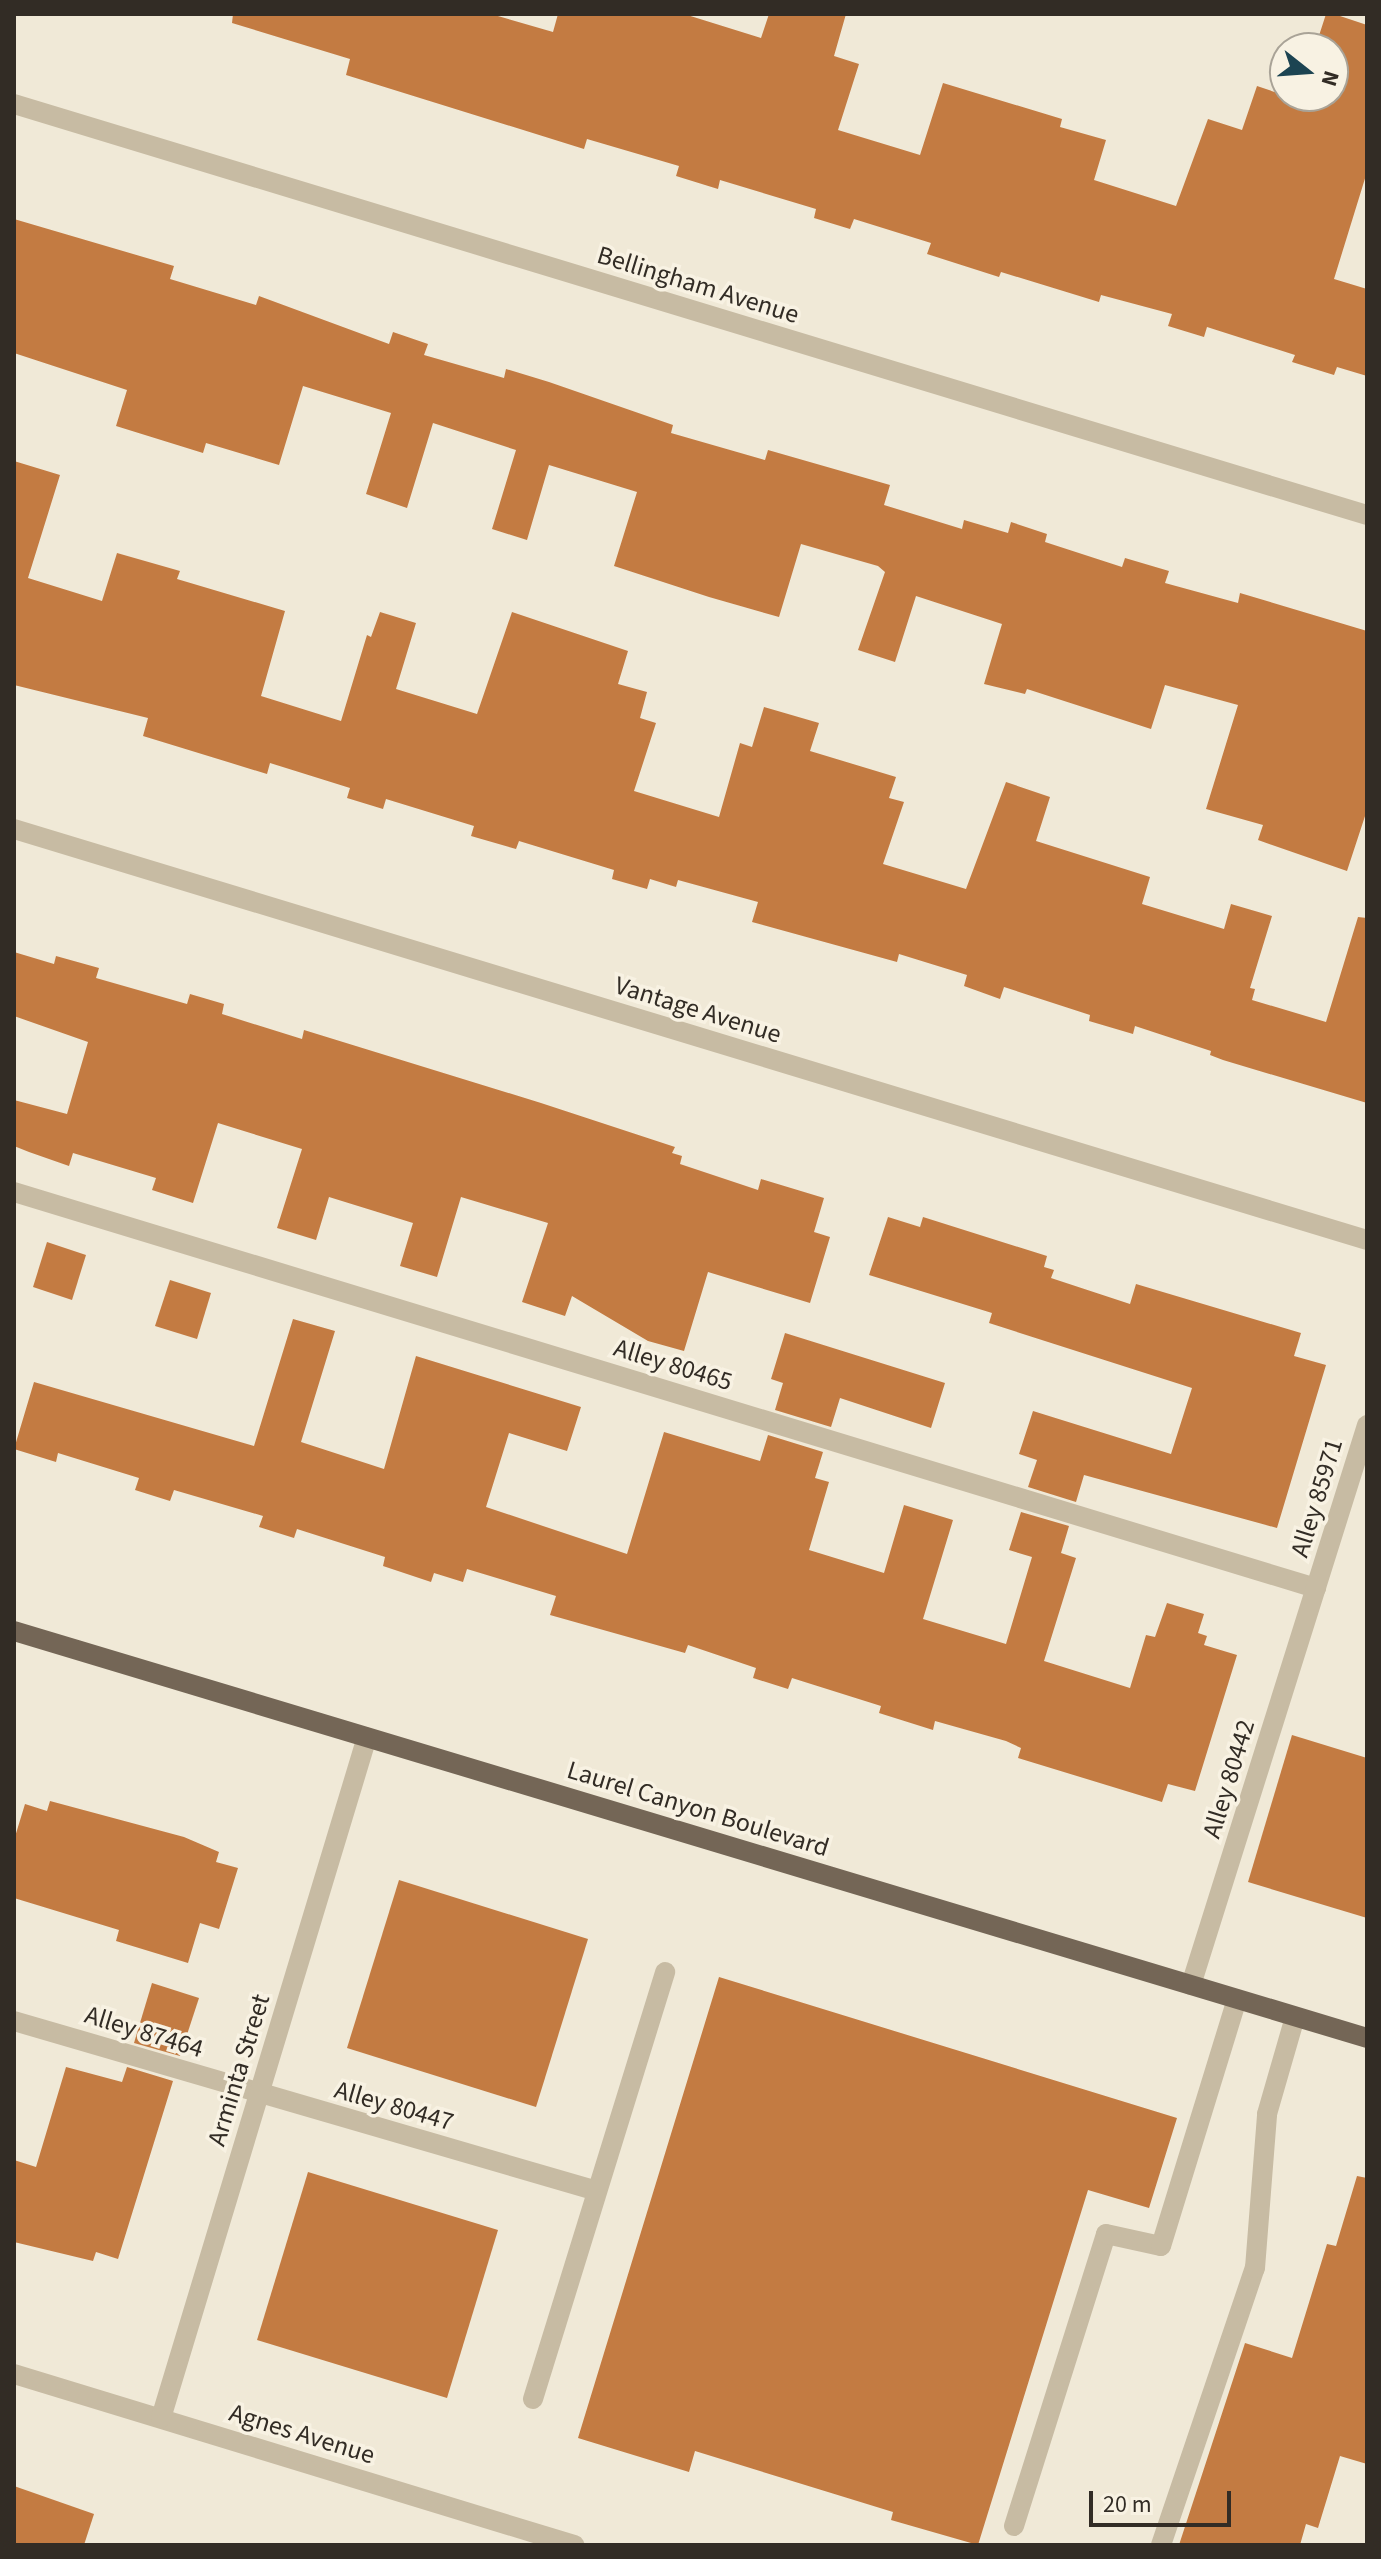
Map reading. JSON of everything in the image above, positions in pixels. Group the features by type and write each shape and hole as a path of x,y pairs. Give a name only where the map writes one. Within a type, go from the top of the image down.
{"main road":[{"name":"Laurel Canyon Boulevard","path":"14,1631 1367,2038"}],"street":[{"name":"Bellingham Avenue","path":"14,104 1367,515"},
{"name":"Vantage Avenue","path":"14,829 1367,1240"},
{"name":"Alley 80465","path":"14,1192 1316,1588"},
{"name":"Alley 85971","path":"1316,1588 1367,1425"},
{"name":"Alley 80442","path":"1191,1985 1316,1588"},
{"name":"Arminta Street","path":"161,2418 367,1737"},
{"path":"533,2399 665,1972"},
{"path":"1014,2526 1106,2234 1161,2246 1237,1999"},
{"path":"1161,2545 1255,2268 1267,2114 1295,2017"},
{"name":"Alley 87464","path":"14,2021 259,2094"},
{"name":"Alley 80447","path":"259,2094 597,2191"},
{"name":"Agnes Avenue","path":"14,2374 574,2545"}],"building":[{"path":"233,14 491,14 553,32 558,14 684,14 761,38 769,14 846,14 834,56 859,64 838,130 920,155 943,83 1062,119 1060,127 1106,140 1094,180 1176,206 1208,119 1242,130 1257,86 1269,90 1269,112 1349,112 1349,32 1320,32 1326,14 1334,14 1367,25 1367,172 1334,279 1367,289 1367,376 1337,367 1334,375 1292,362 1295,355 1207,327 1204,337 1168,326 1172,314 1101,295 1099,302 1001,272 999,277 927,254 931,243 854,219 850,229 814,218 816,209 720,180 718,189 676,176 679,166 587,139 584,149 346,75 350,59 232,23"},
{"path":"14,219 174,266 170,279 256,305 259,296 389,344 393,332 428,344 424,355 504,378 506,369 549,382 673,425 671,433 765,460 768,450 890,485 884,505 962,529 964,520 1008,533 1011,522 1047,534 1045,542 1122,567 1125,558 1169,571 1165,583 1238,603 1240,593 1367,631 1367,810 1347,871 1258,840 1263,825 1206,809 1238,705 1165,685 1151,729 1027,689 1025,694 984,684 1002,624 916,596 895,662 858,650 885,572 878,566 801,544 779,617 709,597 614,566 637,492 549,465 527,540 492,529 516,450 433,423 407,508 366,494 391,413 303,386 279,465 206,443 203,453 116,426 127,390 14,353"},
{"path":"14,461 60,475 28,578 102,601 117,553 180,571 177,579 285,611 261,696 341,721 367,635 371,637 380,612 416,623 396,689 477,714 512,612 628,651 618,684 647,692 640,718 656,723 634,791 719,817 740,743 752,747 764,707 819,723 810,751 896,777 889,798 904,802 883,864 966,889 1006,782 1050,797 1036,841 1150,877 1142,904 1224,929 1231,904 1272,916 1250,988 1255,989 1252,1000 1326,1022 1358,917 1367,918 1367,1103 1223,1060 1210,1055 1211,1051 1135,1026 1133,1034 1089,1021 1090,1015 1004,987 1000,999 964,986 967,975 899,954 897,962 752,922 758,902 678,880 676,887 650,879 647,889 612,879 614,870 519,841 516,849 471,836 474,826 386,799 383,809 347,798 350,788 270,763 267,774 143,736 148,718 14,685"},
{"path":"14,952 54,964 56,956 99,968 96,978 187,1004 190,994 224,1004 222,1014 302,1039 304,1030 541,1103 675,1147 672,1153 682,1156 680,1164 758,1190 761,1179 824,1198 814,1232 830,1237 810,1303 708,1272 684,1351 648,1341 572,1296 565,1316 522,1302 548,1223 461,1197 437,1277 400,1266 413,1223 329,1197 316,1240 277,1228 302,1149 218,1123 193,1203 152,1190 156,1178 73,1153 69,1166 14,1146 14,1100 67,1114 88,1042 14,1016"},
{"path":"888,1217 920,1227 923,1217 1047,1256 1044,1267 1054,1270 1051,1278 1130,1304 1136,1284 1301,1333 1294,1356 1326,1365 1277,1528 1084,1475 1076,1502 1028,1487 1037,1460 1019,1454 1033,1411 1171,1454 1192,1388 989,1323 992,1313 869,1275"},
{"path":"47,1242 86,1255 72,1300 33,1287"},
{"path":"170,1280 211,1293 197,1339 155,1326"},
{"path":"293,1319 335,1331 301,1442 384,1469 416,1356 581,1407 567,1451 509,1433 486,1507 627,1554 664,1432 760,1461 768,1435 823,1452 815,1478 829,1482 809,1550 884,1573 904,1505 953,1520 923,1619 1006,1644 1032,1557 1009,1550 1021,1512 1069,1526 1061,1553 1076,1558 1044,1661 1130,1688 1146,1635 1155,1637 1167,1603 1204,1614 1198,1633 1207,1636 1204,1645 1237,1655 1195,1791 1168,1784 1162,1802 1018,1758 1021,1748 1006,1741 935,1721 933,1730 879,1713 881,1706 792,1678 788,1689 753,1678 756,1668 688,1645 685,1653 550,1615 556,1596 467,1569 463,1582 434,1573 431,1582 383,1566 385,1557 297,1529 294,1538 259,1527 263,1516 174,1490 170,1501 135,1490 139,1478 58,1453 56,1462 14,1449 34,1382 254,1446"},
{"path":"785,1333 945,1383 931,1428 840,1398 831,1427 775,1410 783,1383 771,1379"},
{"path":"1292,1735 1367,1758 1367,1918 1248,1882"},
{"path":"50,1801 184,1837 219,1852 216,1862 238,1868 219,1929 200,1923 188,1963 116,1941 119,1930 14,1898 14,1840 25,1804 47,1811"},
{"path":"399,1880 588,1939 536,2107 347,2048"},
{"path":"719,1977 1177,2118 1149,2208 1088,2190 978,2545 891,2520 893,2512 695,2451 689,2472 578,2438"},
{"path":"152,1983 199,1998 180,2056 134,2043"},
{"path":"66,2067 122,2082 127,2067 173,2081 118,2259 96,2252 93,2261 14,2242 14,2160 36,2167"},
{"path":"308,2172 498,2230 447,2398 257,2340"},
{"path":"1357,2176 1367,2178 1367,2464 1340,2456 1318,2528 1306,2524 1300,2545 1179,2545 1245,2343 1292,2358 1327,2244 1336,2246"},
{"path":"14,2486 94,2514 84,2545 14,2545"}]}
